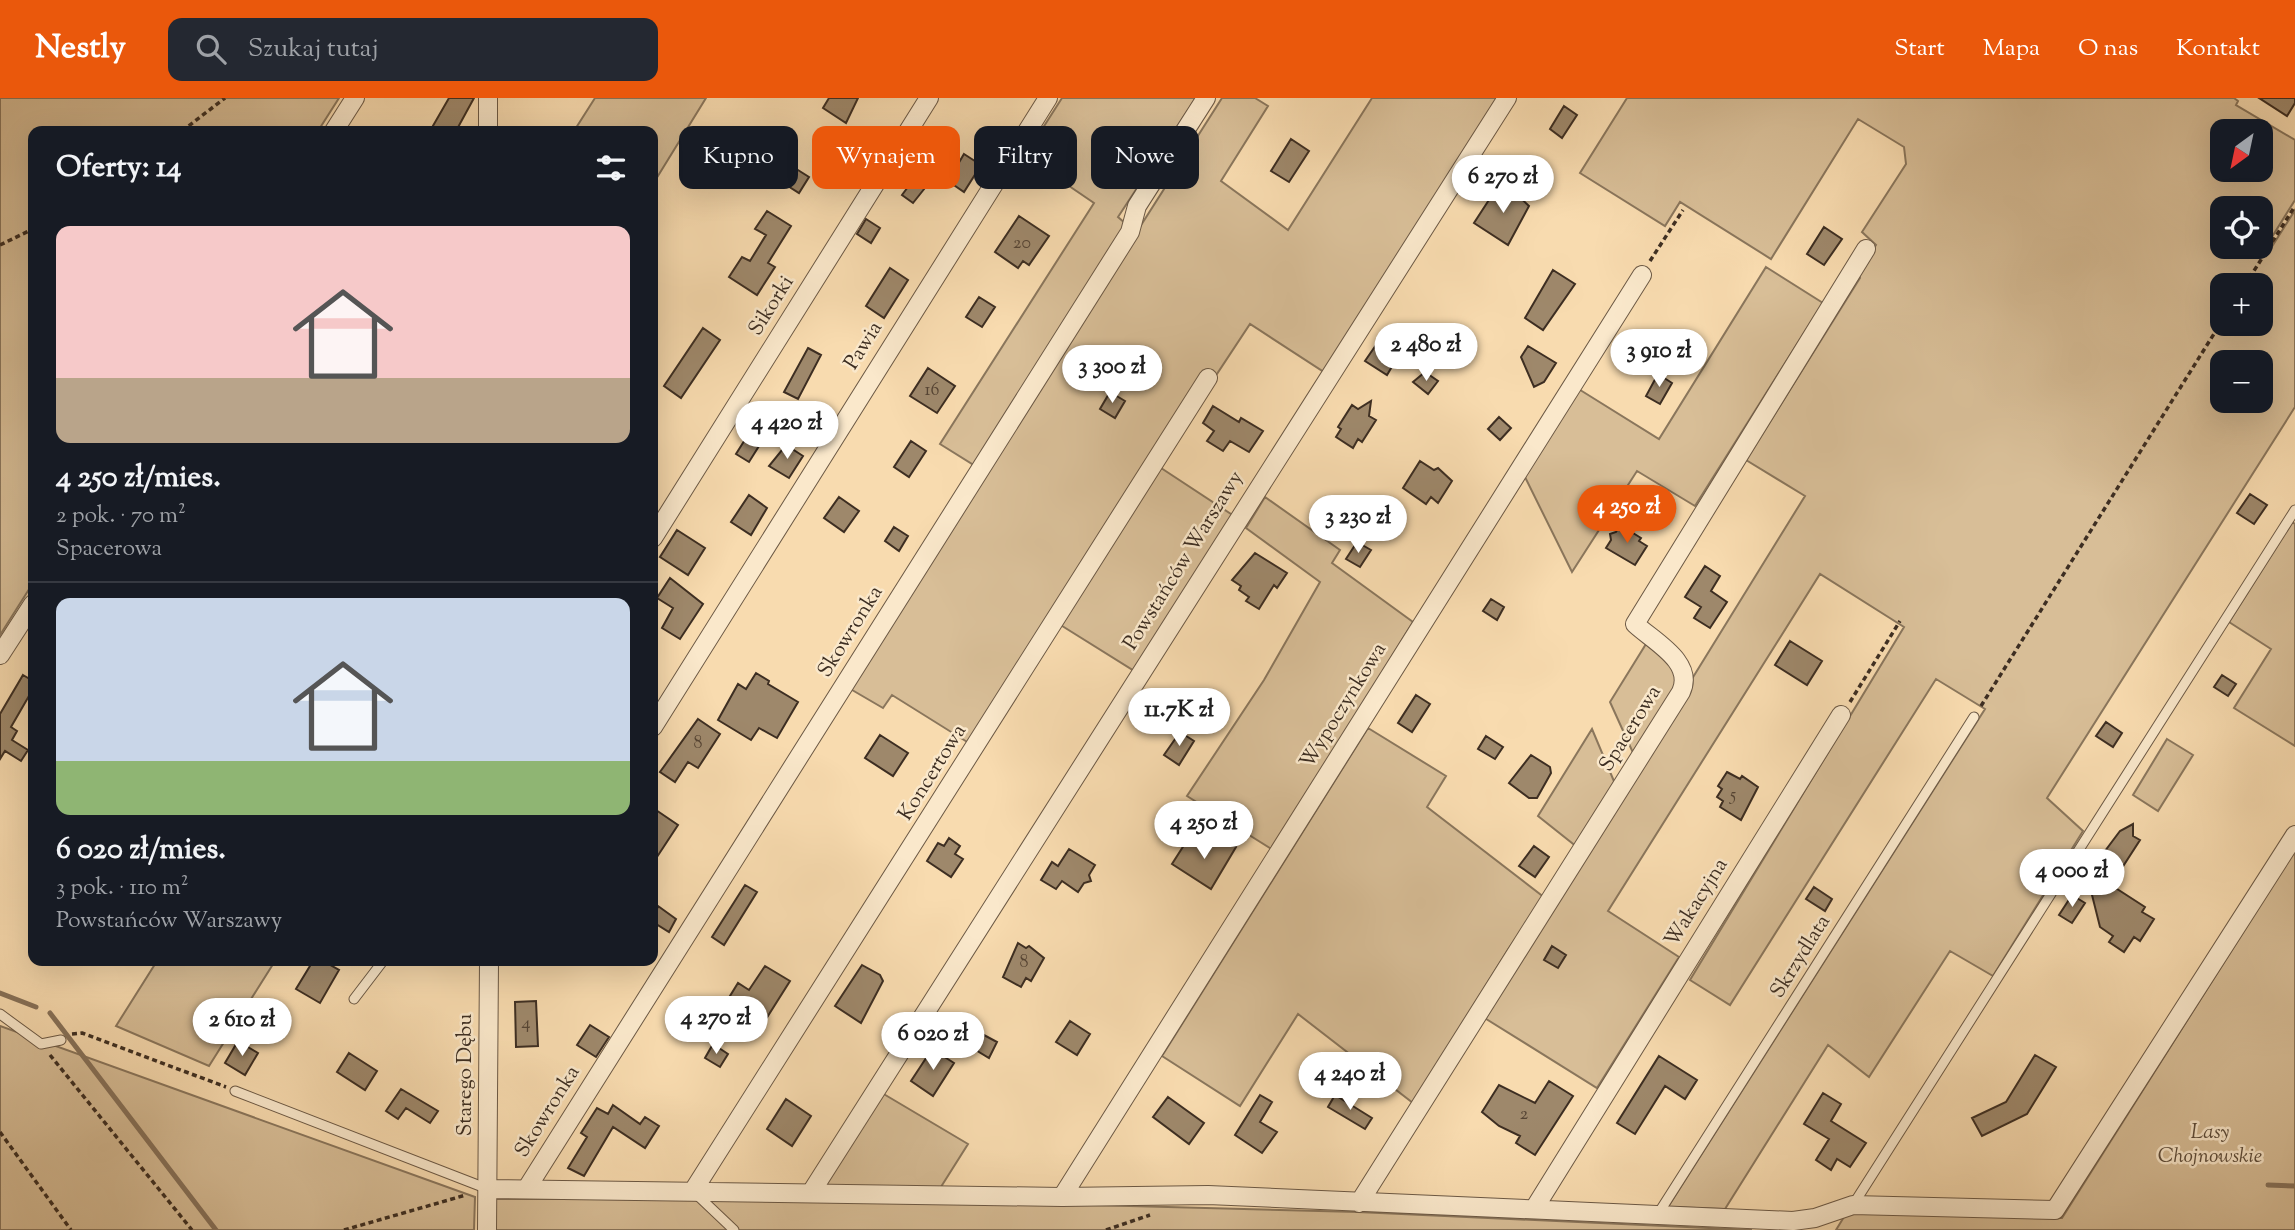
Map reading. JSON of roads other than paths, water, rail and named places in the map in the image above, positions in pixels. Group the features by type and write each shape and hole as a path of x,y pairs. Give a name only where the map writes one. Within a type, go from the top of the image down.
{"street":[{"path":"337,126 355,98"},
{"path":"488,98 488,126"},
{"name":"Sikorki","path":"658,530 929,98"},
{"name":"Pawia","path":"658,719 1048,98"},
{"name":"Skowronka","path":"527,1188 1130,232 1138,206 1206,98"},
{"name":"Powstańców Warszawy","path":"812,1191 1507,98"},
{"name":"Spacerowa","path":"1359,1203 1681,692 1685,679 1681,665 1635,624 1866,249"},
{"name":"Wypoczynkowa","path":"1062,1197 1642,275"},
{"name":"Koncertowa","path":"693,1191 1208,378"},
{"path":"0,655 28,612"},
{"name":"Wakacyjna","path":"1534,1209 1841,715"},
{"path":"488,1189 812,1191 1062,1197 1208,1195 1793,1222 1815,1218 1853,1205 2055,1210 2295,835"},
{"name":"Starego Dębu","path":"487,1230 489,966"}],"lane":[{"path":"1853,1205 2295,510"},
{"name":"Skrzydlata","path":"1657,1216 1974,717"},
{"path":"354,999 379,966"},
{"path":"0,1014 41,1044 61,1041"},
{"path":"235,1091 488,1189"},
{"path":"693,1191 734,1230"}],"waterway":[{"path":"0,993 36,1007"},
{"path":"50,1013 216,1230"},
{"path":"2268,1185 2295,1186"}],"park label":[{"name":"Lasy Chojnowskie","path":"2210,1145"}]}
